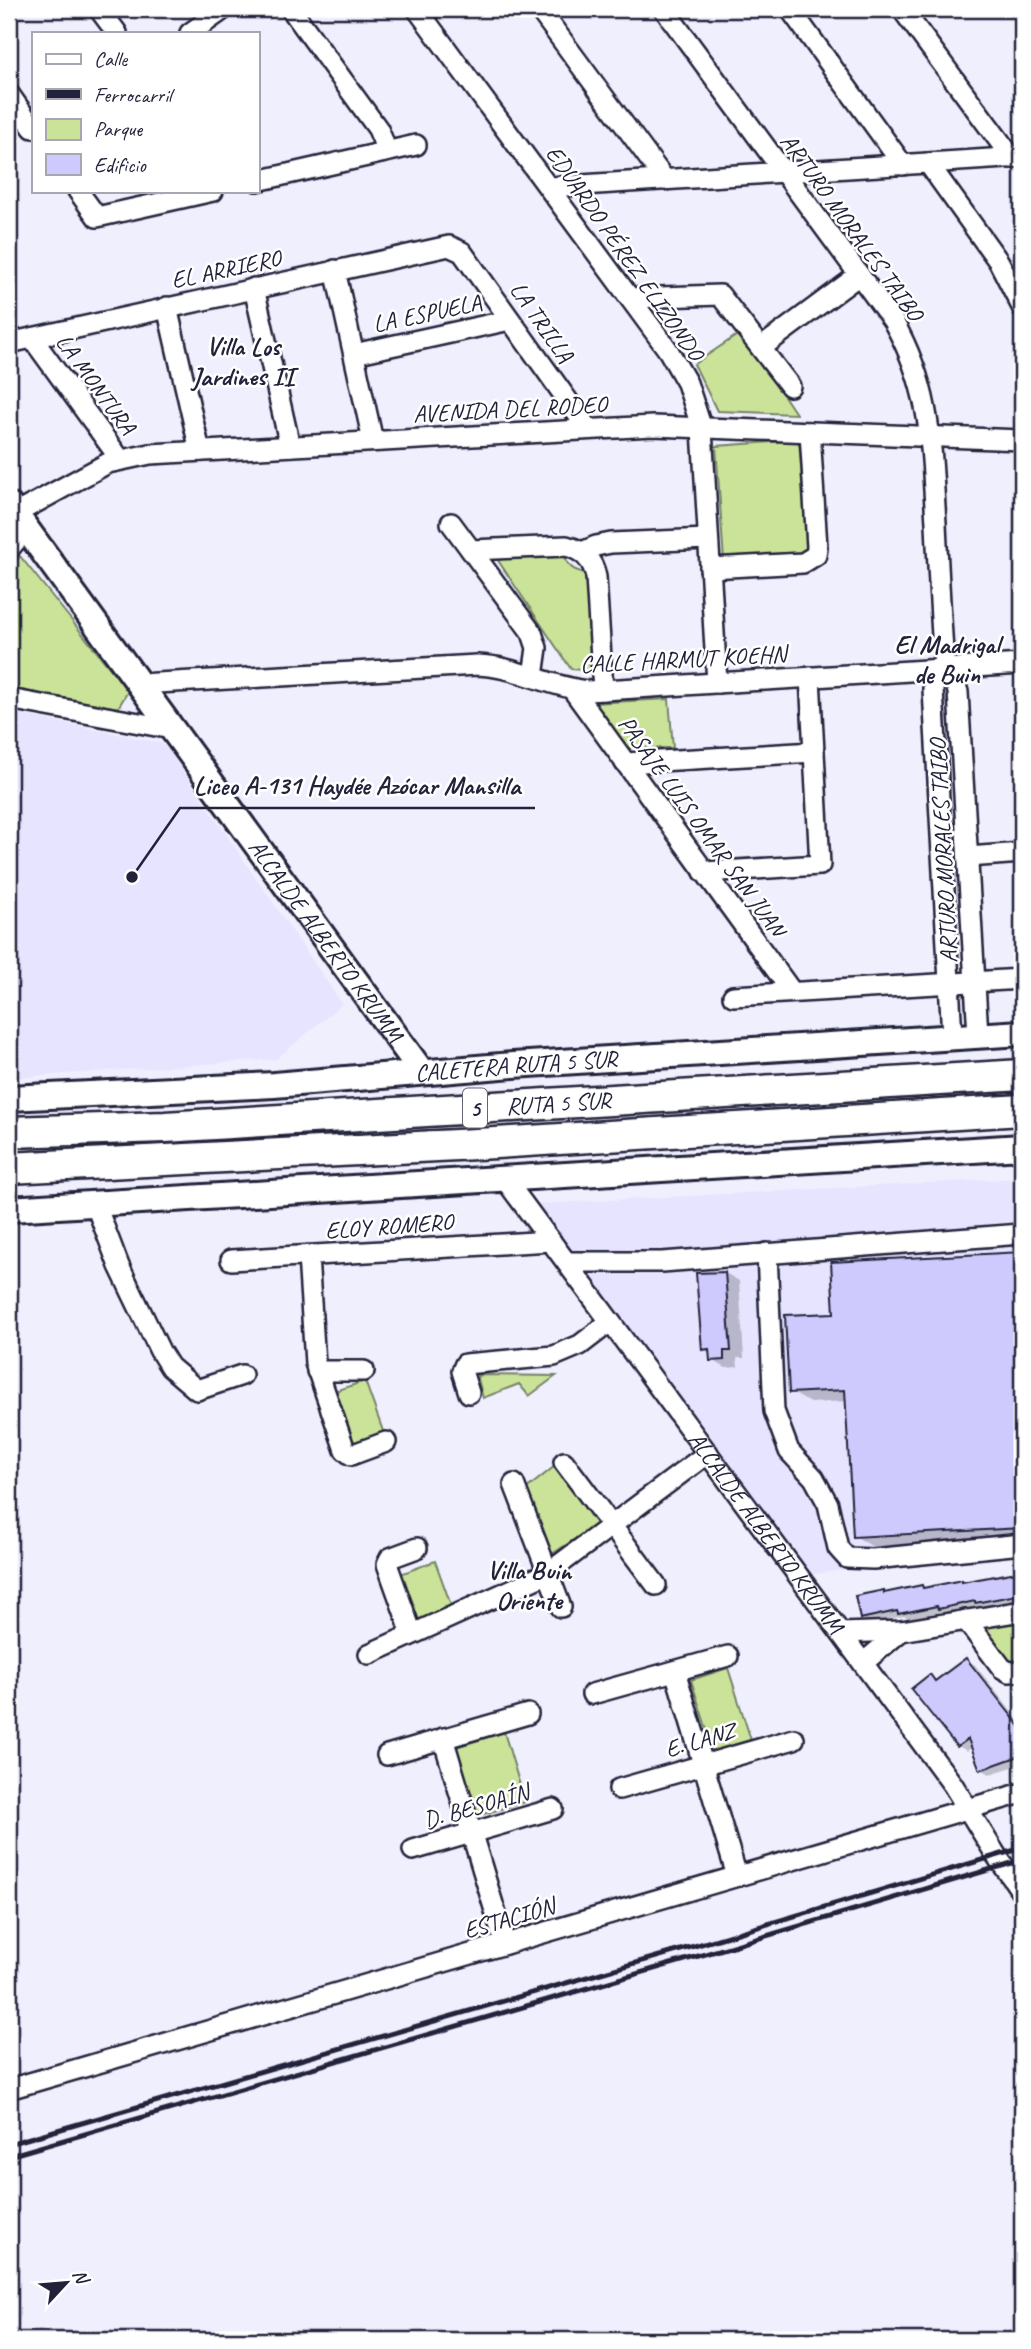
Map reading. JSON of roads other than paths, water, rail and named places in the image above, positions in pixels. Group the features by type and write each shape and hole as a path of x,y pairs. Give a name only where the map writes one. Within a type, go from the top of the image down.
{"highway":[{"name":"RUTA 5 SUR","path":"9,1132 179,1126 1022,1075"},
{"name":"RUTA 5 SUR","path":"9,1168 496,1143 1022,1110"}],"main road":[{"name":"ALCALDE ALBERTO KRUMM","path":"17,516 422,1072"},
{"name":"CALETERA RUTA 5 SUR","path":"9,1098 260,1086 422,1072 1022,1033"},
{"path":"9,1209 1022,1147"}],"street":[{"path":"99,9 116,32"},
{"path":"192,32 224,9"},
{"path":"291,9 378,129 384,152"},
{"name":"EDUARDO PÉREZ ELIZONDO","path":"418,9 678,366 696,406 702,429 717,683"},
{"path":"539,9 665,180"},
{"name":"ARTURO MORALES TAIBO","path":"664,9 893,321 905,343 923,390 931,436 944,668 954,679 958,692 978,1035"},
{"path":"790,9 903,165"},
{"path":"902,9 1017,158"},
{"path":"9,94 32,127"},
{"path":"259,181 416,145"},
{"path":"550,187 1017,158"},
{"path":"929,163 999,262 1022,306"},
{"path":"79,192 97,217 209,192"},
{"name":"EL ARRIERO","path":"9,343 444,246 454,247"},
{"name":"LA TRILLA","path":"454,247 462,252 588,429"},
{"path":"335,270 373,441"},
{"path":"762,347 859,275"},
{"path":"254,288 290,446"},
{"path":"630,298 720,295 790,386"},
{"path":"167,307 200,451"},
{"name":"LA ESPUELA","path":"354,354 510,320"},
{"name":"LA MONTURA","path":"32,338 120,459"},
{"name":"AVENIDA DEL RODEO","path":"9,549 17,516 96,469 120,459 150,454 653,426 1022,440"},
{"path":"710,568 803,563 813,559 817,547 810,432"},
{"path":"451,523 532,633 537,648 533,677"},
{"path":"582,552 611,543 708,539"},
{"path":"471,550 560,546 582,552 592,562 596,577 603,690"},
{"name":"CALLE HARMUT KOEHN","path":"139,684 477,665 500,667 556,686 603,690 1022,664"},
{"name":"ARTURO MORALES TAIBO","path":"944,668 937,676 933,689 952,1037"},
{"path":"704,872 820,864 810,677"},
{"name":"PASAJE LUIS OMAR SAN JUAN","path":"572,689 792,992"},
{"path":"9,698 172,729"},
{"path":"625,763 814,752"},
{"path":"968,857 1022,853"},
{"path":"733,996 1022,979"},
{"name":"ALCALDE ALBERTO KRUMM","path":"504,1178 953,1785 1022,1892"},
{"path":"95,1203 119,1266 148,1329 170,1367 197,1390 242,1375"},
{"path":"567,1262 662,1262 1021,1234"},
{"name":"ELOY ROMERO","path":"231,1261 551,1241"},
{"path":"767,1253 774,1411 789,1451 814,1478 828,1504 838,1548 847,1558 873,1559 1022,1544"},
{"path":"308,1256 317,1371 346,1452 351,1455 386,1442"},
{"path":"469,1393 462,1371 465,1364 554,1356 580,1345 610,1322"},
{"path":"317,1371 364,1371"},
{"path":"369,1654 548,1573 708,1453"},
{"path":"564,1462 656,1585"},
{"path":"514,1484 561,1607"},
{"path":"412,1634 387,1563 390,1558 417,1548"},
{"path":"841,1633 901,1631 1022,1611"},
{"path":"966,1620 1002,1668 1009,1672 1022,1671"},
{"path":"863,1663 901,1631"},
{"path":"592,1694 728,1656"},
{"path":"675,1671 737,1876"},
{"path":"387,1755 528,1714"},
{"path":"443,1738 505,1944"},
{"name":"E. LANZ","path":"619,1789 794,1739"},
{"name":"ESTACIÓN","path":"9,2089 1022,1793"},
{"name":"D. BESOAÍN","path":"413,1850 553,1809"}],"railway":[{"path":"9,2144 691,1947 1022,1848"},
{"path":"9,2156 1022,1860"}],"place":[{"name":"Liceo A-131 Haydée Azócar Mansilla","path":"132,877"}],"district":[{"name":"Villa Los Jardines II","path":"243,361"},
{"name":"El Madrigal de Buin","path":"947,659"},
{"name":"Villa Buin Oriente","path":"529,1585"}]}
